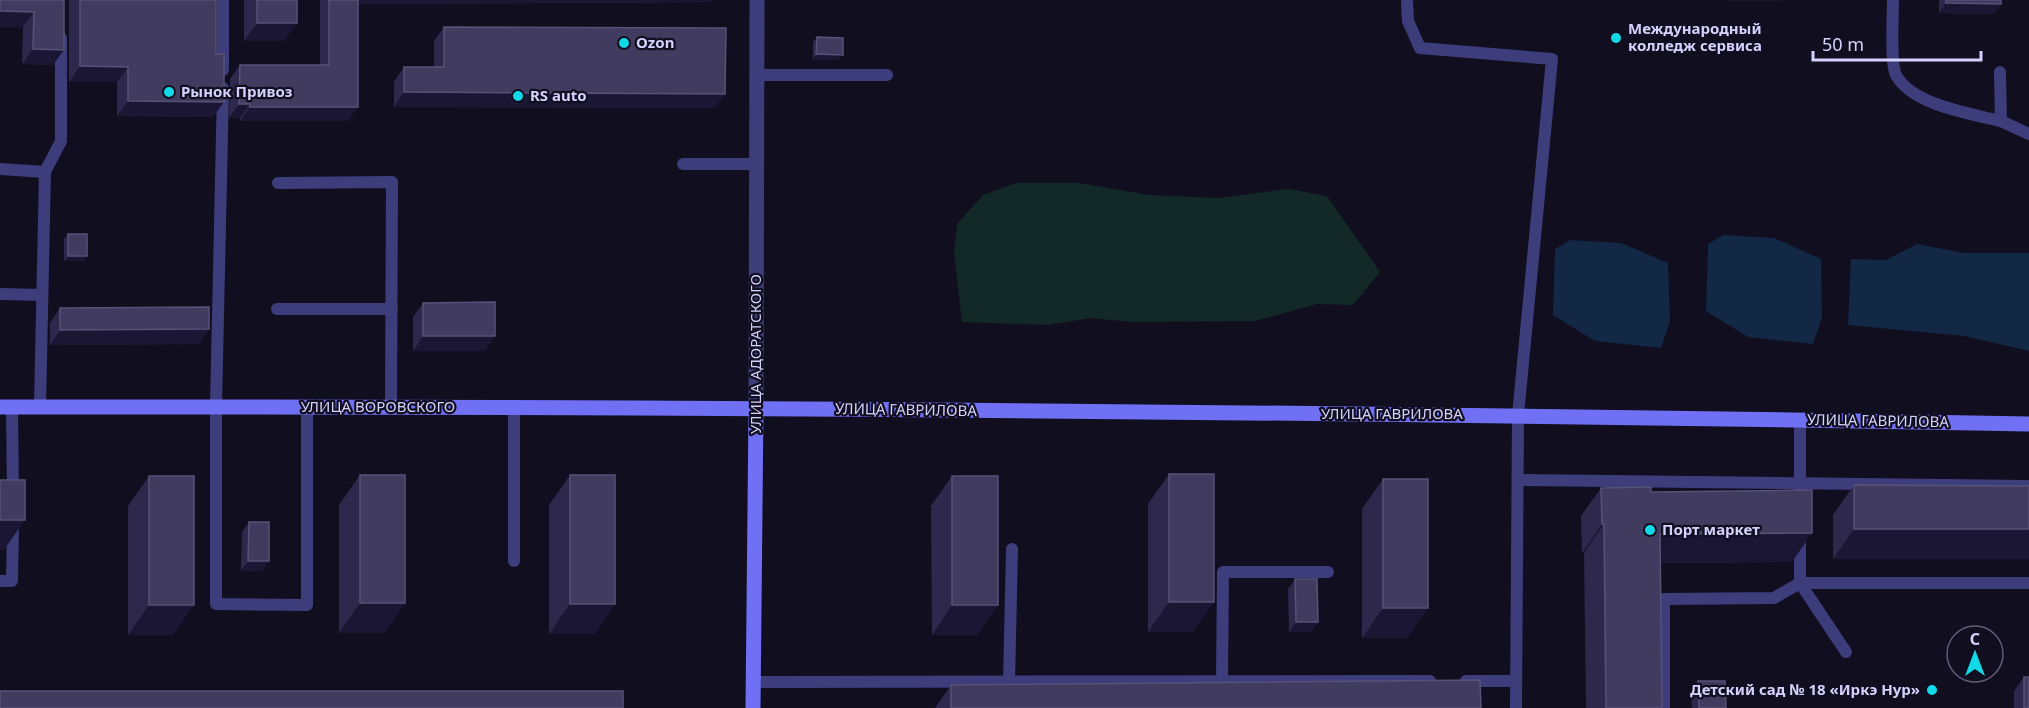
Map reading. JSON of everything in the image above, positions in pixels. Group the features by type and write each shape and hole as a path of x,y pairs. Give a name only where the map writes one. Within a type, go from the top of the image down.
{"street":[{"name":"УЛИЦА АДОРАТСКОГО","path":"753,708 758,0"},
{"name":"УЛИЦА ВОРОВСКОГО","path":"6,407 756,408"},
{"name":"УЛИЦА ГАВРИЛОВА","path":"756,408 1518,415 2029,424"}],"lane":[{"path":"223,0 216,407 216,604 307,605 307,407"},
{"path":"1407,0 1408,21 1420,48 1552,59 1518,415 1516,708"},
{"path":"1893,0 1896,74 1910,90 1948,109 2001,121 2029,134"},
{"path":"40,407 45,172 61,141 61,23"},
{"path":"2000,72 2001,121"},
{"path":"757,75 887,75"},
{"path":"683,165 757,164"},
{"path":"0,169 45,172"},
{"path":"278,183 392,182 391,407"},
{"path":"0,294 42,295"},
{"path":"278,309 392,309"},
{"path":"0,581 12,581 6,407"},
{"path":"514,407 514,561"},
{"path":"1800,420 1800,505"},
{"path":"1518,480 2029,486"},
{"path":"1800,527 1800,583 1846,652"},
{"path":"1009,682 1012,549"},
{"path":"1222,682 1223,572 1328,572"},
{"path":"1664,708 1664,599 1774,598 1800,583 2029,583"},
{"path":"754,682 1516,681"}],"green space":[{"path":"1016,183 1079,183 1150,195 1219,198 1288,189 1327,196 1380,272 1353,305 1317,304 1255,321 1132,322 1091,318 1048,325 962,322 954,253 957,224 983,195"}],"water":[{"path":"1723,235 1774,238 1821,259 1822,317 1813,344 1748,337 1706,311 1708,244"},
{"path":"1570,240 1621,243 1668,263 1670,321 1661,348 1595,341 1553,315 1555,249"},
{"path":"1917,244 1964,253 2029,253 2029,351 1964,336 1848,325 1851,259 1886,260"}],"building":[{"path":"0,0 64,0 64,50 33,49 34,12 0,11"},
{"path":"80,0 216,0 216,54 224,54 224,102 128,101 128,67 80,66"},
{"path":"257,0 297,0 297,23 257,23"},
{"path":"329,0 358,0 358,107 250,107 250,104 239,104 240,65 329,65"},
{"path":"1946,0 2001,0 2001,4 1946,3"},
{"path":"444,27 726,28 725,94 404,92 404,67 444,67"},
{"path":"817,37 843,38 843,55 816,54"},
{"path":"68,234 87,234 87,256 68,256"},
{"path":"495,302 495,336 423,336 423,303"},
{"path":"209,307 209,329 60,330 60,308"},
{"path":"1169,474 1214,474 1214,602 1169,602"},
{"path":"360,475 405,475 405,603 360,603"},
{"path":"570,475 615,475 615,604 570,604"},
{"path":"149,476 194,476 194,605 149,605"},
{"path":"952,476 998,476 998,605 952,605"},
{"path":"1383,479 1428,479 1428,608 1383,608"},
{"path":"0,480 25,480 25,520 0,520"},
{"path":"1854,485 2029,486 2029,529 1854,529"},
{"path":"1651,487 1651,492 1812,490 1812,533 1660,534 1662,708 1606,708 1604,524 1602,524 1601,488"},
{"path":"249,522 269,522 269,561 248,561"},
{"path":"1295,579 1317,579 1318,622 1296,622"},
{"path":"2024,677 2029,677 2029,708 2024,708"},
{"path":"1480,680 1481,708 951,708 951,685"},
{"path":"1698,681 1725,681 1726,708 1699,708"},
{"path":"0,691 623,691 623,708 0,708"}],"place":[{"name":"Международный колледж сервиса","path":"1616,38"},
{"name":"Ozon","path":"624,43"},
{"name":"Рынок Привоз","path":"169,92"},
{"name":"RS auto","path":"518,96"},
{"name":"Порт маркет","path":"1650,530"},
{"name":"Детский сад № 18 «Иркэ Нур»","path":"1932,690"}]}
